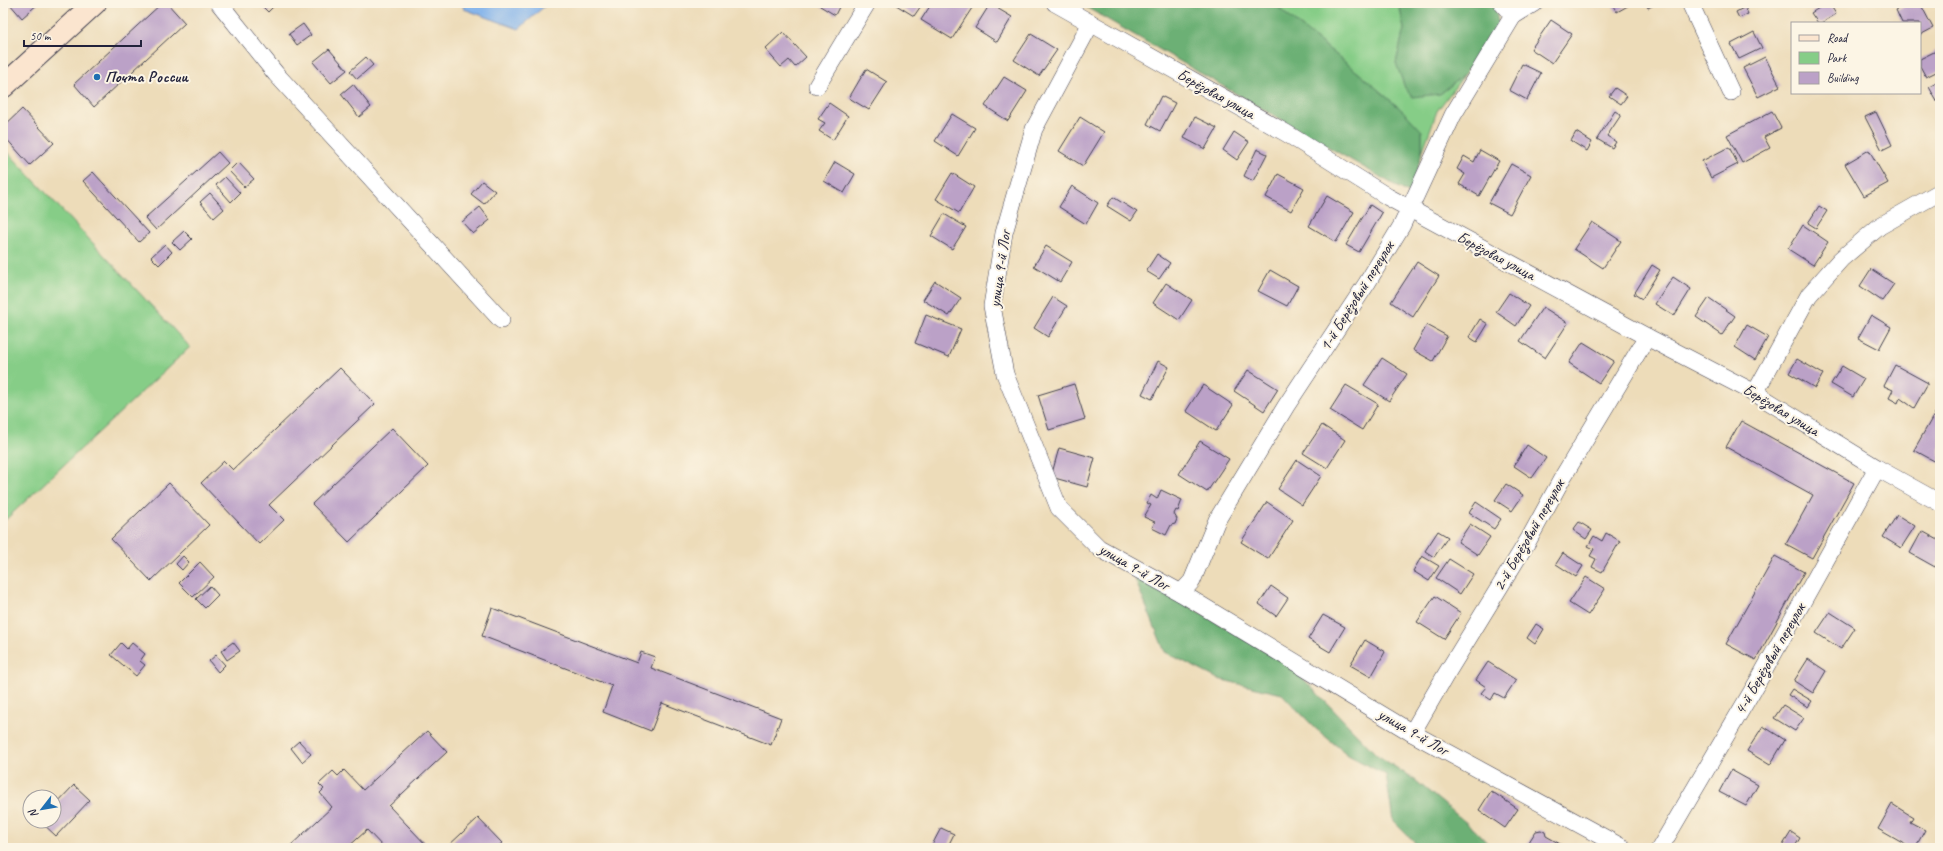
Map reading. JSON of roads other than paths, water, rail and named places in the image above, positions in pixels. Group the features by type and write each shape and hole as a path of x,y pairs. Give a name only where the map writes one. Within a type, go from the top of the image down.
{"main road":[{"path":"3,87 95,3"}],"street":[{"path":"219,3 276,74 501,320"},
{"path":"816,86 867,3"},
{"name":"Берёзовая улица","path":"1055,3 1286,133 1409,209 1647,337 1755,393 1877,468 1940,502"},
{"path":"1502,3 1513,16"},
{"name":"1-й Берёзовый переулок","path":"1182,593 1192,581 1217,520 1286,406 1367,284 1409,209 1453,115 1513,16 1534,3"},
{"path":"1690,3 1731,92"},
{"name":"улица 9-й Лог","path":"1091,23 1034,129 1004,233 992,306 1006,374 1034,449 1059,508 1099,548 1182,593 1412,733 1624,848"},
{"path":"1755,393 1809,295 1841,259 1880,226 1940,192"},
{"name":"2-й Берёзовый переулок","path":"1412,733 1529,539 1568,468 1647,337"},
{"name":"4-й Берёзовый переулок","path":"1660,848 1761,676 1877,468"}],"water":[{"path":"462,3 548,3 519,29 464,9"}],"place":[{"name":"Почта России","path":"97,77"}]}
